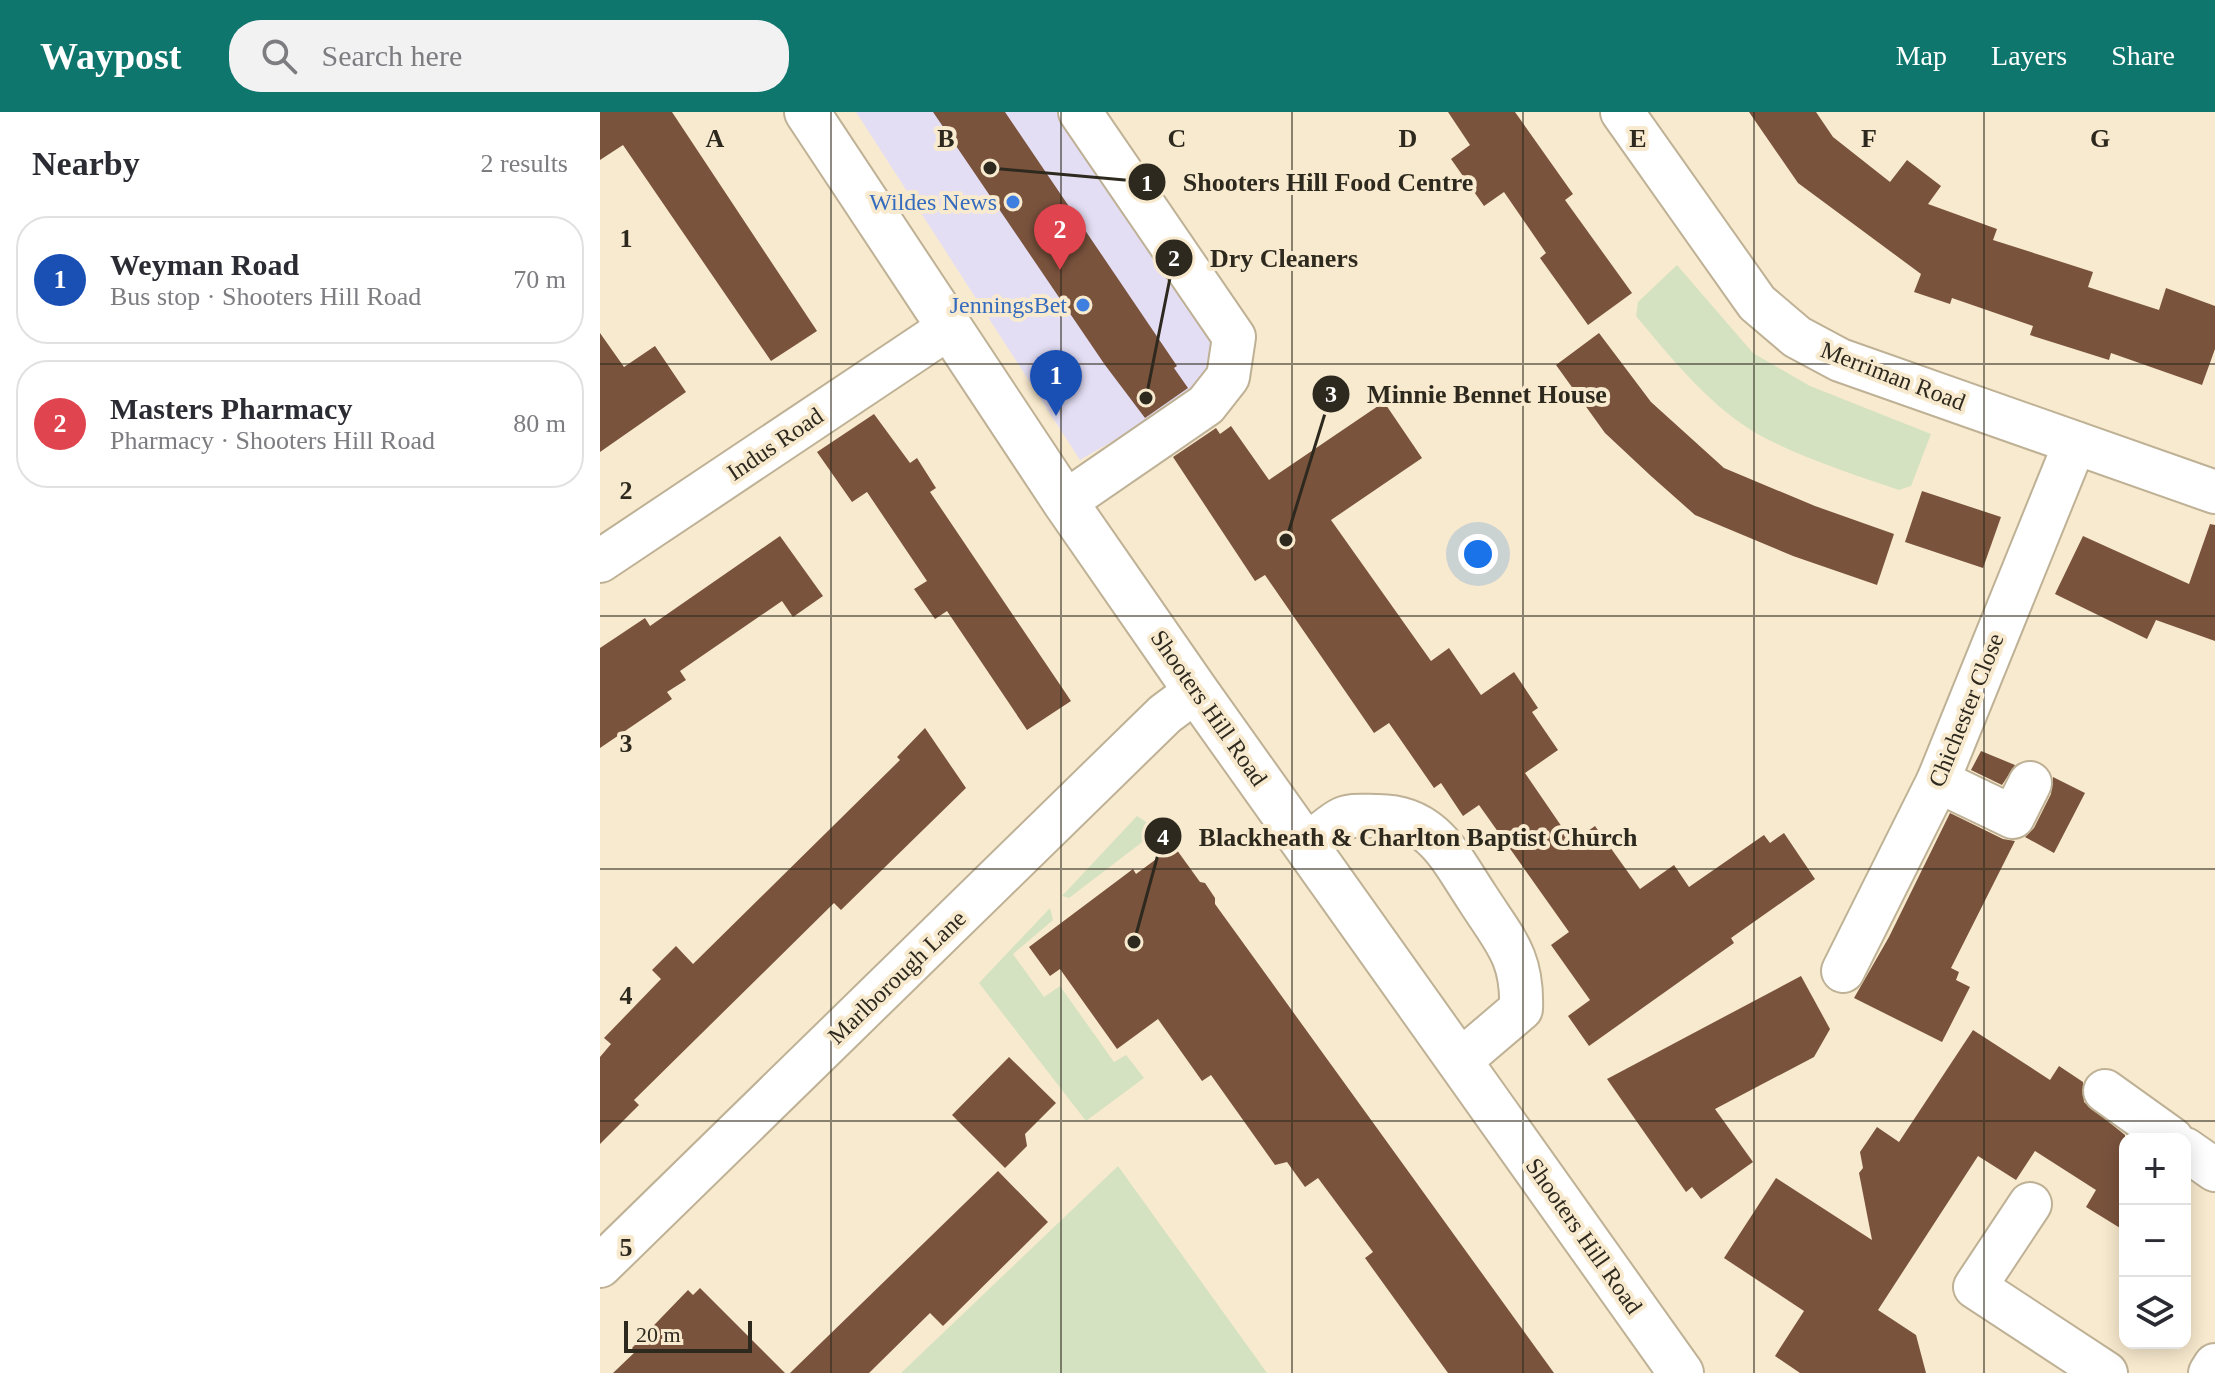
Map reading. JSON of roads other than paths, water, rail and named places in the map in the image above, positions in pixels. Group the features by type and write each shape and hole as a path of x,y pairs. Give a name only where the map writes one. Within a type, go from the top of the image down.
{"main road":[{"name":"Shooters Hill Road","path":"807,112 1065,502 1681,1373"}],"street":[{"path":"1065,502 1206,405 1228,377 1234,337 1080,112"},
{"name":"Merriman Road","path":"1622,112 1757,303 1797,337 1840,360 2215,492"},
{"name":"Indus Road","path":"600,561 950,327"},
{"name":"Chichester Close","path":"1843,971 1938,781 2075,443"},
{"name":"Marlborough Lane","path":"600,1266 1165,714 1196,691"},
{"path":"1938,781 2013,817 2030,783"},
{"path":"1306,846 1340,820 1383,816 1405,818 1427,829 1446,852 1508,946 1522,977 1521,1009 1488,1041 1460,1061"},
{"path":"2105,1091 2164,1133"},
{"path":"2191,1153 2215,1170"},
{"path":"2030,1204 1975,1287 2106,1373"},
{"path":"2210,1373 2215,1365"}],"place":[{"name":"Shooters Hill Food Centre","path":"990,168"},
{"name":"Wildes News","path":"1013,202"},
{"name":"Masters Pharmacy","path":"1060,270"},
{"name":"JenningsBet","path":"1083,305"},
{"name":"Dry Cleaners","path":"1146,398"},
{"name":"Weyman Road","path":"1056,416"},
{"name":"Minnie Bennet House","path":"1286,540"},
{"name":"Blackheath & Charlton Baptist Church","path":"1134,942"}]}
